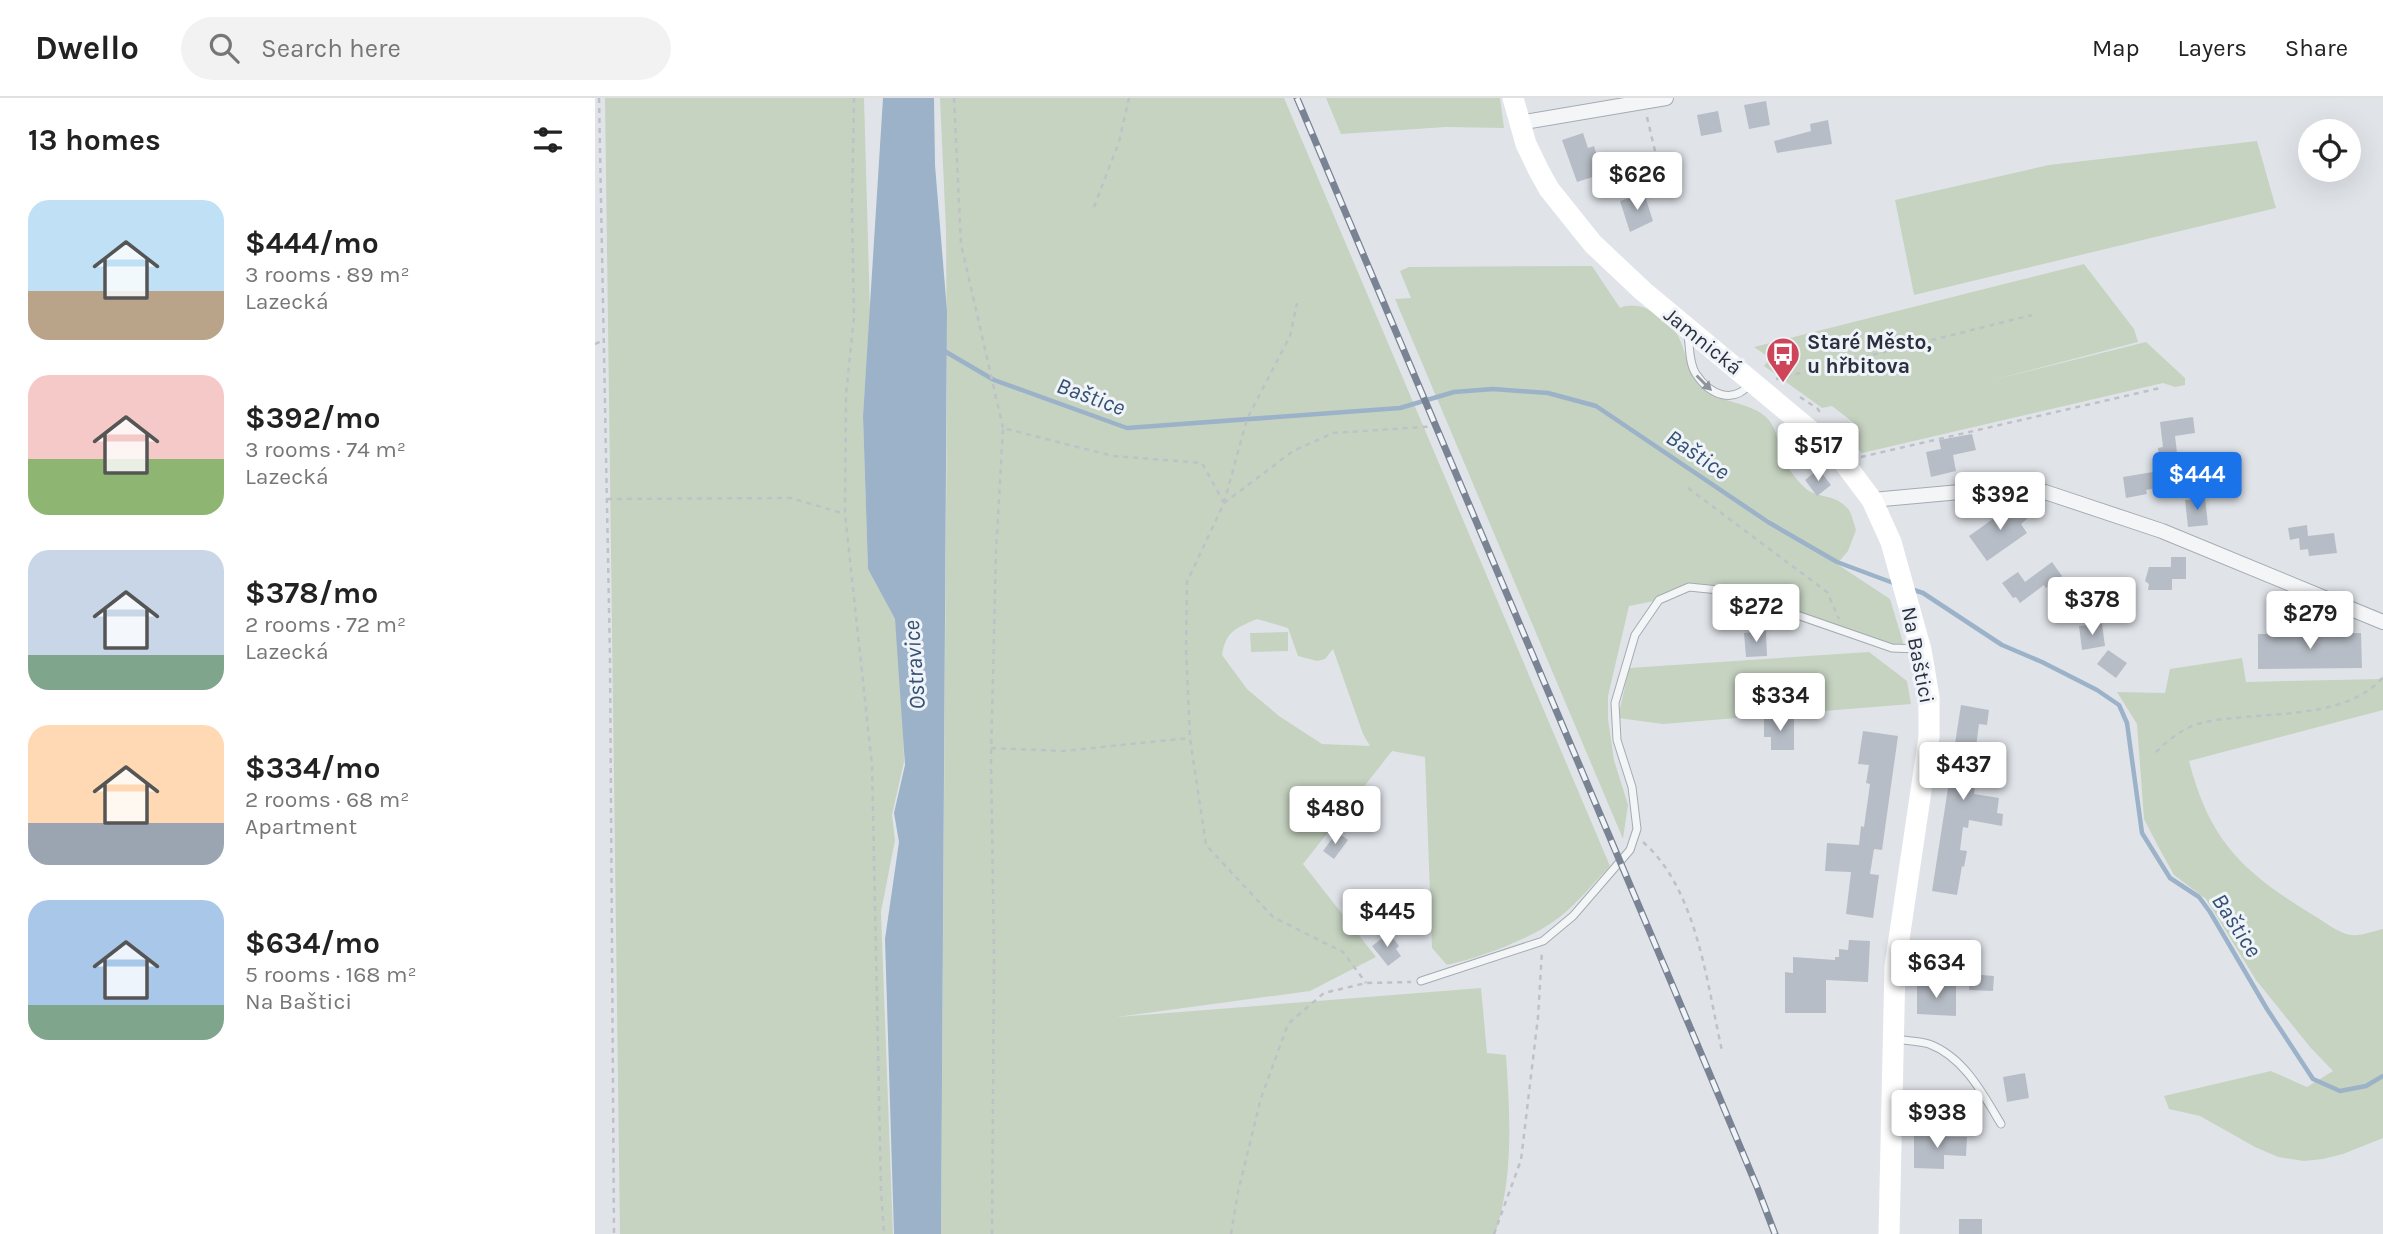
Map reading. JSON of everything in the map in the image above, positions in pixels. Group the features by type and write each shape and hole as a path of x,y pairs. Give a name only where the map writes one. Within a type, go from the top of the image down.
{"main road":[{"name":"Jamnická","path":"1513,98 1526,144 1549,188 1569,216 1593,244 1688,328 1822,439 1844,461 1872,500 1891,542 1901,578"},
{"name":"Na Baštici","path":"1889,1234 1892,1039 1897,945 1929,737 1929,696 1921,650 1901,578"}],"street":[{"path":"1519,123 1666,98"},
{"path":"1872,500 1959,492 2045,492 2162,531 2383,622"}],"lane":[{"path":"1688,328 1695,373 1711,390 1733,396 1743,392 1752,381"},
{"path":"1421,981 1543,941 1573,916 1630,850 1637,829 1632,787 1617,740 1615,703 1635,635 1659,600 1689,587 1728,591 1892,648 1921,650"},
{"path":"1892,1039 1928,1044 1955,1058 1981,1091 2001,1124"}],"path":[{"path":"599,98 607,499 614,1234"},
{"path":"854,98 854,317 846,395 845,514 871,765 884,1234"},
{"path":"954,98 961,244 1003,428 996,553 991,748 994,956 992,1234"},
{"path":"1094,207 1119,142 1129,98"},
{"path":"1643,102 1655,151"},
{"path":"1297,303 1290,336 1247,419 1224,503 1187,582 1186,648 1190,738 1206,845 1273,917 1343,952 1366,983"},
{"path":"1776,379 2032,315"},
{"path":"595,344 604,340"},
{"path":"1844,461 2160,388"},
{"path":"1224,503 1293,451 1333,433 1437,426"},
{"path":"1003,428 1113,456 1202,463 1224,503"},
{"path":"1688,488 1827,592 1835,605 1844,631"},
{"path":"607,499 791,498 845,514"},
{"path":"2156,752 2168,740 2199,723 2333,707 2363,694 2383,677"},
{"path":"991,748 1063,751 1190,738"},
{"path":"1635,836 1657,854 1677,886 1696,936 1722,1051"},
{"path":"1494,1234 1521,1160 1538,1017 1543,941"},
{"path":"1231,1234 1238,1192 1261,1098 1288,1024 1324,993 1366,983 1421,981"}],"green space":[{"path":"605,98 864,98 870,313 863,416 868,569 895,619 902,683 904,762 892,815 895,840 881,912 893,1234 620,1234"},
{"path":"940,98 1284,98 1610,866 1574,905 1536,932 1506,946 1447,965 1432,948 1425,757 1392,751 1303,864 1376,957 1310,991 1117,1017 1481,988 1487,1053 1506,1055 1508,1168 1495,1234 941,1234 946,231","holes":["1257,619 1288,628 1298,656 1317,661 1325,659 1333,649 1363,734 1370,746 1322,744 1279,716 1247,689 1222,655 1226,640 1233,631"]},
{"path":"1326,98 1500,98 1504,128 1446,127 1341,134"},
{"path":"2257,141 2276,208 1914,295 1895,200 2049,165"},
{"path":"2084,264 2134,329 2138,342 1989,381 2146,342 2185,378 2185,385 2175,387 2163,383 1862,453 1848,440 1849,430 1854,423 1832,406 1822,408 1764,366 1770,358 1754,347"},
{"path":"1592,266 1620,308 1634,306 1648,309 1672,327 1697,381 1704,388 1718,397 1751,408 1766,417 1774,429 1785,462 1802,485 1811,492 1840,502 1849,510 1856,530 1848,551 1837,564 1890,599 1905,649 1728,591 1689,587 1659,600 1629,606 1608,696 1608,719 1614,760 1628,805 1623,839 1395,299 1411,298 1400,271 1409,267"},
{"path":"1288,632 1288,651 1251,652 1250,633"},
{"path":"1869,652 1907,681 1911,704 1663,724 1618,718 1629,668"},
{"path":"2242,658 2246,682 2382,679 2383,674 2383,710 2189,761 2207,813 2219,834 2249,869 2288,899 2346,934 2363,934 2383,929 2383,1138 2323,1159 2304,1161 2278,1157 2200,1116 2169,1109 2164,1096 2271,1071 2307,1087 2333,1071 2256,980 2206,899 2174,875 2144,819 2137,724 2117,692 2165,693 2170,669"}],"water":[{"name":"Ostravice","path":"883,98 934,98 935,165 947,311 941,1234 894,1234 885,939 899,842 894,813 905,765 895,619 868,569 863,416"}],"building":[{"path":"1766,101 1770,125 1749,129 1744,105"},
{"path":"1718,111 1722,132 1701,136 1697,115"},
{"path":"1828,120 1832,144 1777,153 1774,141 1811,131 1810,124"},
{"path":"1583,133 1588,148 1594,146 1599,163 1595,165 1599,175 1577,182 1562,140"},
{"path":"1644,193 1653,221 1630,232 1620,201"},
{"path":"2193,417 2195,433 2175,436 2178,461 2160,464 2158,448 2163,447 2160,422"},
{"path":"1972,434 1976,450 1953,455 1956,471 1931,477 1926,452 1941,449 1939,440"},
{"path":"1816,471 1818,474 1821,472 1831,485 1817,496 1805,480"},
{"path":"2159,471 2161,487 2146,490 2147,494 2126,498 2123,477"},
{"path":"2205,498 2208,525 2188,527 2185,500"},
{"path":"2017,502 2028,518 2021,524 2027,533 1987,561 1969,536"},
{"path":"2307,525 2308,536 2334,533 2337,553 2309,556 2308,549 2300,550 2299,538 2290,540 2288,528"},
{"path":"2171,557 2186,557 2186,579 2172,579 2172,590 2148,590 2149,584 2145,581 2149,567 2171,567"},
{"path":"2052,562 2062,576 2046,588 2044,585 2020,603 2002,583 2018,572 2025,582"},
{"path":"2102,624 2105,646 2082,650 2079,626"},
{"path":"1766,631 1767,656 1746,657 1744,633"},
{"path":"2361,633 2362,668 2258,669 2258,634"},
{"path":"2108,650 2127,663 2116,678 2097,664"},
{"path":"1961,705 1989,710 1987,725 1979,724 1976,747 1980,751 1974,794 1999,798 1997,813 2003,814 2002,826 1969,820 1968,828 1963,827 1960,850 1967,851 1957,895 1932,891"},
{"path":"1764,717 1794,718 1794,750 1771,750 1771,737 1764,737"},
{"path":"1863,731 1898,736 1882,850 1874,849 1870,874 1879,875 1873,918 1846,914 1851,872 1825,871 1827,843 1859,845 1861,826 1864,827 1870,784 1866,783 1869,765 1858,764"},
{"path":"1337,832 1348,840 1334,859 1323,851"},
{"path":"1389,933 1399,946 1396,949 1401,956 1388,966 1372,946"},
{"path":"1849,940 1870,941 1868,982 1826,980 1826,1013 1785,1013 1785,972 1793,973 1793,957 1835,960 1835,957 1839,957 1839,949 1848,950"},
{"path":"1970,974 1994,976 1993,991 1969,990"},
{"path":"1917,983 1956,986 1956,1016 1917,1014"},
{"path":"2025,1073 2029,1098 2007,1102 2003,1077"},
{"path":"1914,1136 1967,1137 1966,1156 1944,1155 1944,1169 1914,1168"},
{"path":"1959,1219 1982,1219 1982,1234 1959,1234"}],"waterway":[{"name":"Baštice","path":"941,349 994,380 1127,428 1400,408 1454,392 1493,389 1548,393 1596,406 1768,522 1837,562 1896,584"},
{"name":"Baštice","path":"1911,589 1923,593 2002,645 2097,690 2119,705 2127,723 2142,833 2170,878 2199,897 2210,912 2267,1009 2313,1079 2340,1091 2366,1086 2383,1076"}],"railway":[{"path":"1297,98 1775,1234"}],"place":[{"name":"Staré Město, u hřbitova","path":"1783,384"}]}
